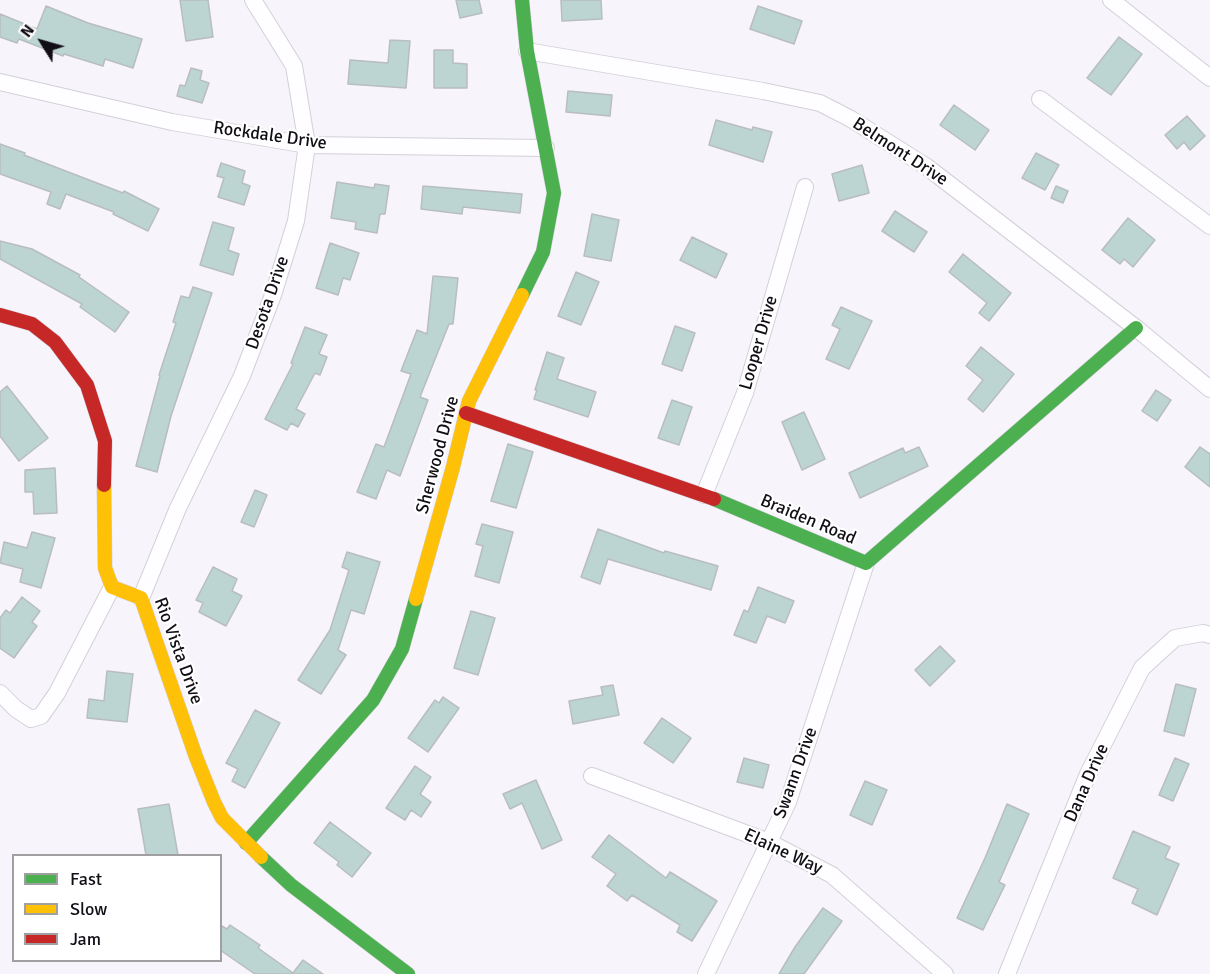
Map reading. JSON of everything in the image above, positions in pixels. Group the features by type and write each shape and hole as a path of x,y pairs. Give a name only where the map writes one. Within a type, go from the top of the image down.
{"street":[{"name":"Desota Drive","path":"141,598 178,508 242,376 273,295 296,221 307,145 294,66 253,0"},
{"name":"Sherwood Drive","path":"246,843 373,700 402,648 453,467 469,401 543,252 555,194 527,51 522,0"},
{"path":"1111,0 1210,78"},
{"name":"Belmont Drive","path":"527,51 763,91 820,103 851,119 927,167 1136,328 1210,389"},
{"name":"Rockdale Drive","path":"0,82 172,122 307,145 546,148"},
{"path":"1040,99 1210,226"},
{"name":"Looper Drive","path":"704,495 745,393 805,187"},
{"path":"0,315 32,324 56,342 87,385 105,441 105,567 112,587 57,693 41,716 30,719 0,693"},
{"name":"Braiden Road","path":"466,413 704,495 866,563 1136,328"},
{"name":"Swann Drive","path":"706,974 788,802 866,563"},
{"name":"Rio Vista Drive","path":"112,587 141,598 196,757 222,818 291,885 408,974"},
{"name":"Dana Drive","path":"1007,974 1088,774 1142,668 1175,638 1203,633 1210,635"},
{"name":"Elaine Way","path":"592,776 769,842 832,875 945,974"}],"building":[{"path":"180,0 208,0 213,37 186,41"},
{"path":"456,0 479,0 482,13 460,18"},
{"path":"561,0 601,0 602,19 562,21"},
{"path":"46,6 88,23 142,39 133,68 105,59 103,66 64,54 63,56 19,39 17,43 0,37 0,14 37,29"},
{"path":"758,6 802,21 794,44 750,29"},
{"path":"1119,37 1142,54 1111,95 1087,78"},
{"path":"390,40 410,41 406,88 348,84 350,60 388,63"},
{"path":"434,50 453,50 453,63 467,64 467,88 434,88"},
{"path":"191,68 202,71 200,80 209,83 202,103 177,96 180,85 185,86"},
{"path":"568,91 612,95 610,116 566,112"},
{"path":"954,105 989,130 975,150 940,125"},
{"path":"1187,116 1205,136 1190,150 1184,142 1177,149 1165,135"},
{"path":"716,120 752,130 753,127 772,132 763,162 709,145"},
{"path":"0,144 123,193 124,191 159,209 148,231 113,214 114,212 66,194 60,209 47,204 51,192 0,174"},
{"path":"1036,153 1059,165 1045,190 1022,178"},
{"path":"221,163 245,171 242,183 250,186 244,205 218,197 224,178 217,176"},
{"path":"862,165 869,193 839,201 832,174"},
{"path":"337,182 374,188 375,184 389,186 385,214 380,214 377,233 355,229 356,222 331,218"},
{"path":"423,186 522,194 520,213 463,207 462,214 421,209"},
{"path":"1056,186 1068,191 1063,203 1051,198"},
{"path":"895,211 927,232 914,252 882,231"},
{"path":"592,214 619,220 611,261 584,256"},
{"path":"1128,218 1155,240 1133,267 1124,259 1120,264 1102,250"},
{"path":"213,222 234,228 228,250 239,254 233,275 200,265"},
{"path":"692,237 727,254 716,278 680,260"},
{"path":"0,241 32,249 80,275 79,277 129,312 115,332 80,307 82,304 0,259"},
{"path":"330,243 359,253 350,280 343,278 338,295 316,288"},
{"path":"963,254 1011,293 989,321 979,313 987,303 949,272"},
{"path":"576,272 599,282 581,325 558,316"},
{"path":"433,276 458,278 453,324 449,324 420,397 428,400 400,476 387,470 376,499 357,492 376,444 384,447 411,374 401,371 417,330 427,334"},
{"path":"193,287 212,293 171,416 157,472 136,466 159,375 176,323 173,322 181,296 189,298"},
{"path":"841,307 872,321 849,369 826,359 840,329 832,325"},
{"path":"675,326 695,333 682,371 662,364"},
{"path":"305,327 327,335 319,354 327,357 320,375 315,373 296,409 305,414 298,427 291,423 287,430 265,419 293,364 291,363"},
{"path":"981,347 1014,374 983,412 968,399 983,380 966,366"},
{"path":"547,352 564,358 557,379 596,392 588,417 534,399"},
{"path":"7,386 48,438 19,461 0,436 0,392"},
{"path":"1156,390 1171,400 1157,421 1142,411"},
{"path":"672,400 692,407 679,445 658,438"},
{"path":"804,412 825,459 802,470 782,422"},
{"path":"508,444 533,452 516,508 491,501"},
{"path":"919,447 928,466 860,498 849,473 903,448 905,453"},
{"path":"1200,447 1210,454 1210,487 1185,467"},
{"path":"55,468 57,513 34,514 33,492 25,492 25,470"},
{"path":"255,490 267,495 254,527 241,522"},
{"path":"482,524 513,532 499,583 475,576 483,546 476,544"},
{"path":"598,529 664,553 665,551 718,566 711,590 608,559 600,584 581,577"},
{"path":"32,532 55,538 41,588 20,582 23,569 0,563 4,542 27,548"},
{"path":"347,552 380,562 364,614 351,610 338,650 346,655 321,694 298,680 330,630 349,570 342,567"},
{"path":"213,567 237,579 232,591 242,596 226,626 199,612 203,603 196,600"},
{"path":"758,587 794,601 785,623 767,616 756,643 734,635 744,610 748,612"},
{"path":"22,597 40,611 32,622 37,626 14,658 0,648 0,618 6,610 10,613"},
{"path":"471,611 495,618 478,675 454,668"},
{"path":"940,646 955,661 930,686 915,670"},
{"path":"107,671 133,674 127,722 87,718 89,699 104,701"},
{"path":"1176,684 1196,689 1184,736 1164,731"},
{"path":"613,685 619,715 573,724 569,701 603,695 601,687"},
{"path":"443,697 459,708 428,752 408,738 435,700 439,703"},
{"path":"255,710 280,723 245,788 232,781 238,769 226,763"},
{"path":"662,718 691,738 673,763 644,743"},
{"path":"744,758 769,765 763,788 737,782"},
{"path":"1175,758 1189,764 1173,801 1159,795"},
{"path":"415,766 431,777 420,794 431,802 421,817 411,810 405,820 386,808"},
{"path":"536,780 562,840 542,849 522,803 510,809 503,794"},
{"path":"865,781 887,790 872,825 850,815"},
{"path":"169,804 178,854 146,854 138,809"},
{"path":"1007,804 1029,814 999,882 1005,885 983,930 957,918"},
{"path":"330,822 371,853 352,877 337,865 339,862 314,843"},
{"path":"1133,831 1170,847 1165,858 1179,864 1157,915 1132,903 1138,889 1113,878"},
{"path":"609,835 666,878 670,872 717,901 692,941 677,932 680,925 632,895 627,901 607,886 616,874 592,857"},
{"path":"823,908 842,921 804,974 779,974 795,947"},
{"path":"230,925 260,945 258,948 293,973 303,960 323,974 255,974 222,951 222,926 227,929"}],"traffic: fast":[{"path":"522,0 527,51 554,193 543,252 522,295"},
{"path":"714,499 866,563 1136,328"},
{"path":"246,843 373,700 402,649 416,599"},
{"path":"261,857 291,885 408,974"}],"traffic: slow":[{"path":"416,599 469,401 522,295"},
{"path":"104,485 105,568 112,587 141,598 214,802 222,818 261,857"}],"traffic: jam":[{"path":"0,315 32,324 55,342 87,385 105,441 104,485"},
{"path":"466,413 714,499"}]}
